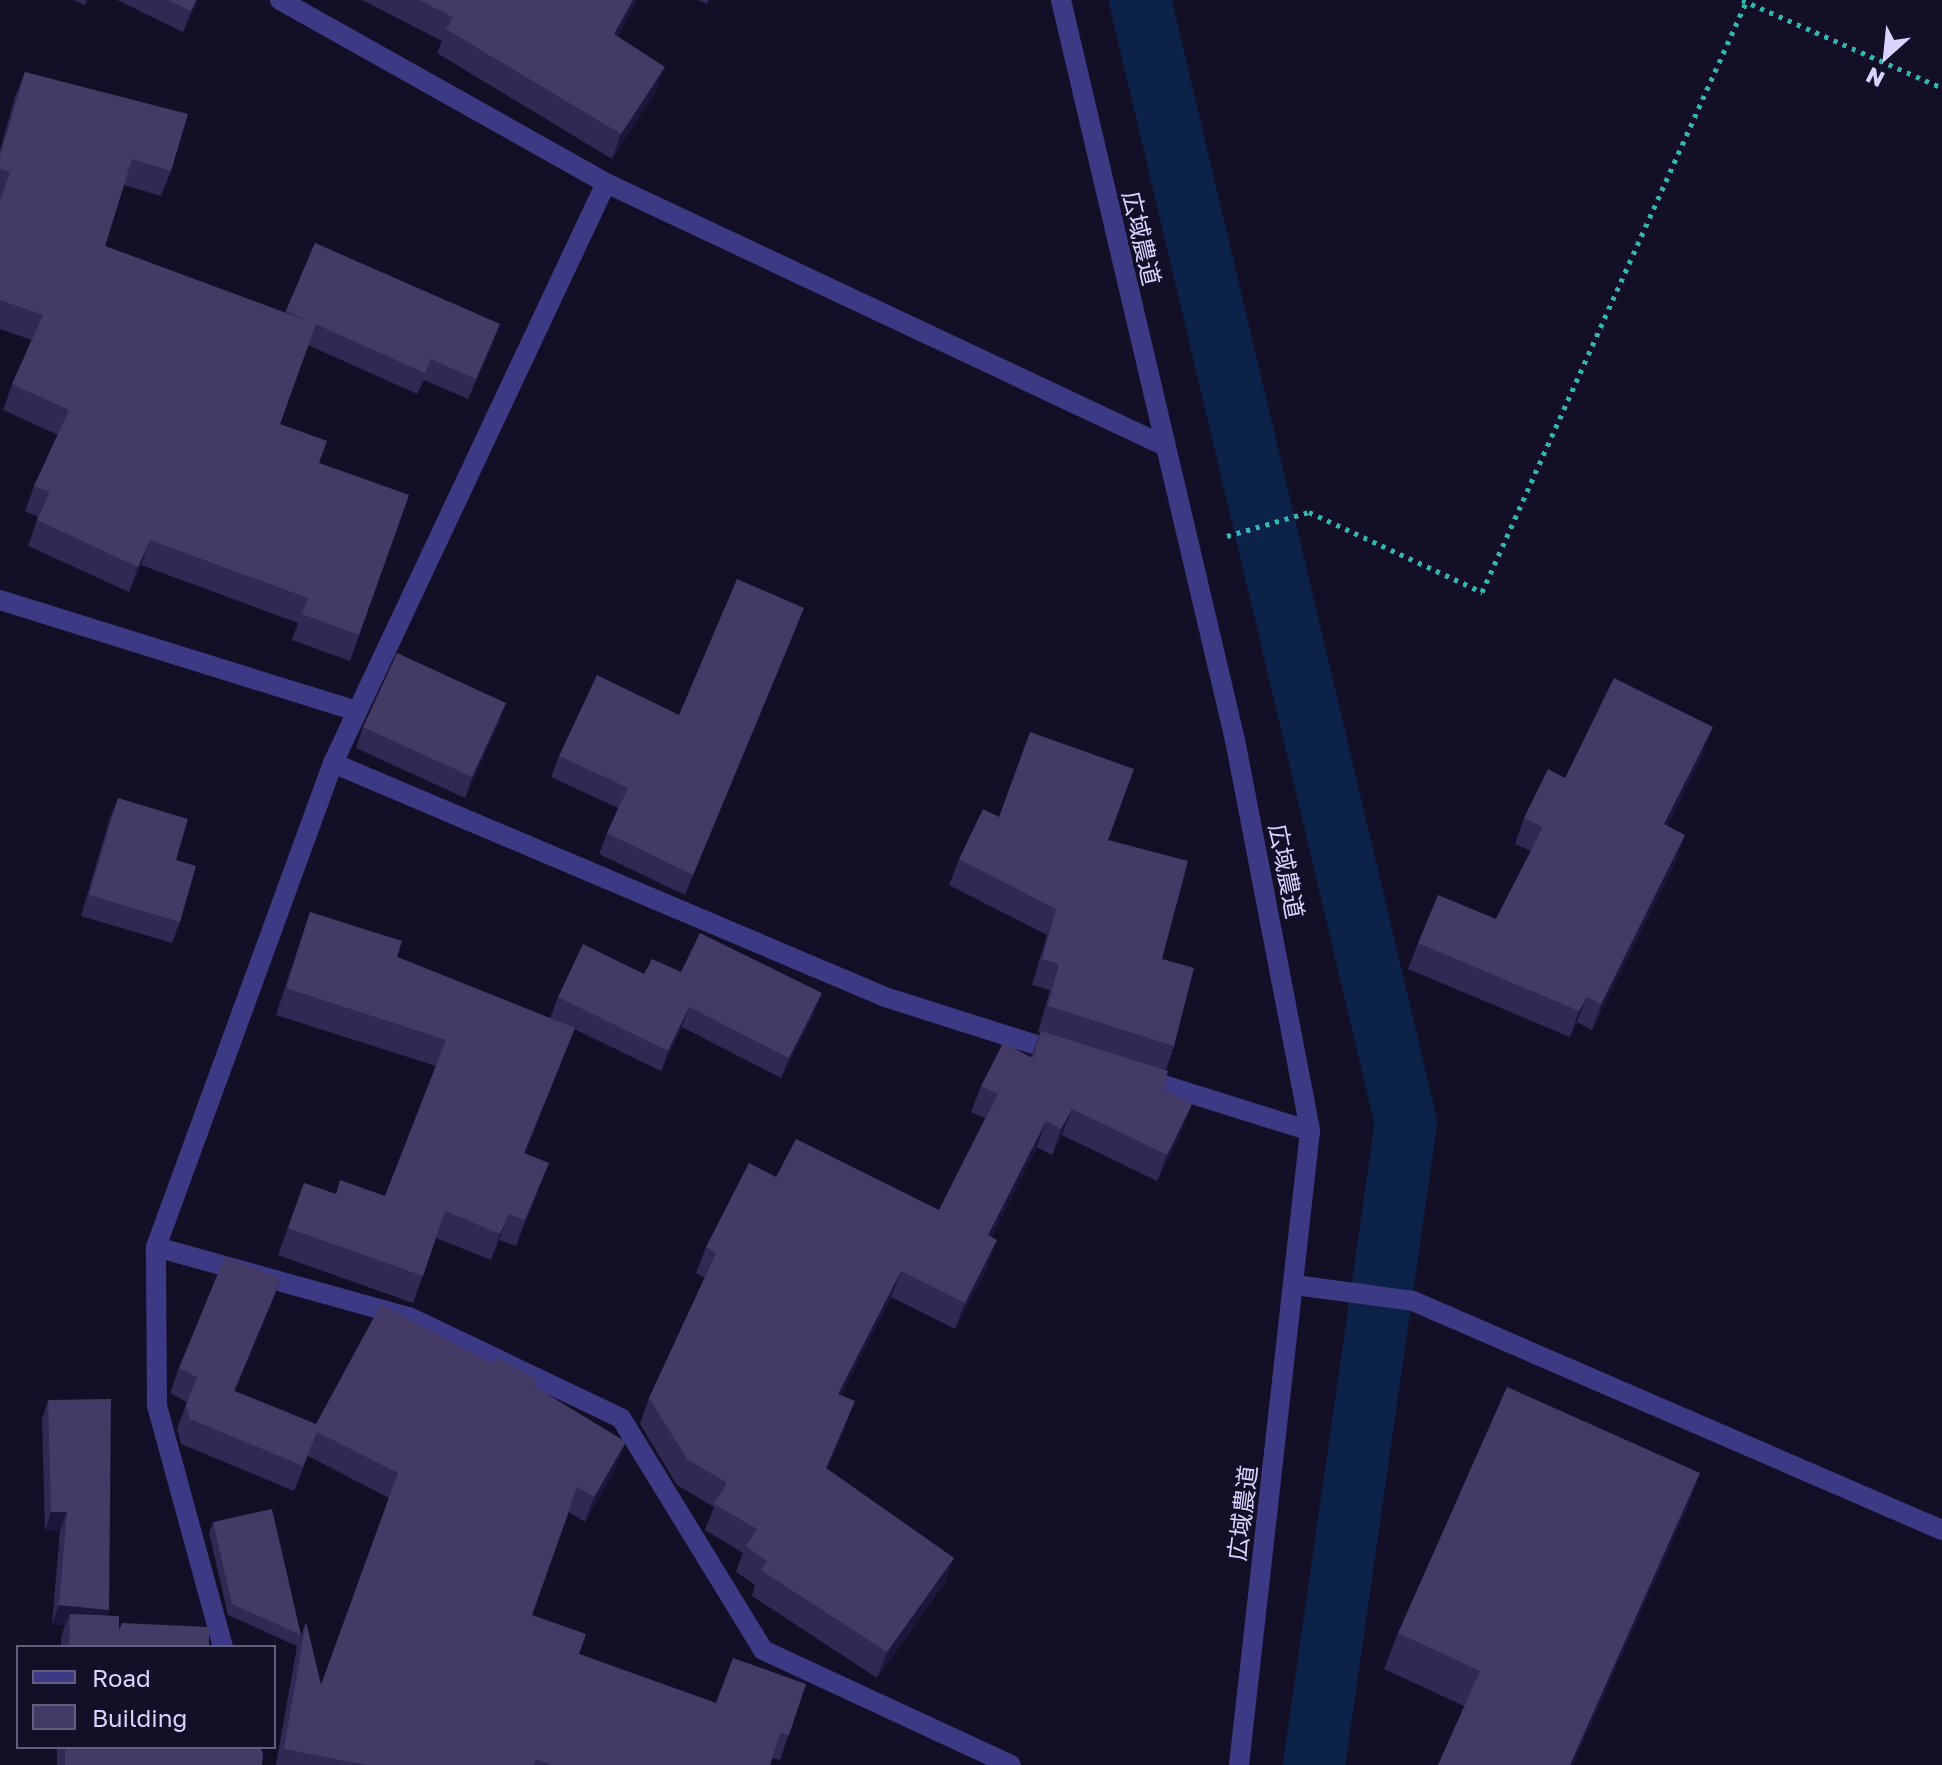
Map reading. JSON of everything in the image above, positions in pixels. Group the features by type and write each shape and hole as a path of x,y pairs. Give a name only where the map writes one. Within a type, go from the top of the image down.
{"street":[{"path":"280,0 606,183 1163,445"},
{"name":"広域農道","path":"1061,0 1163,445 1235,740 1310,1131 1239,1765"},
{"path":"222,1645 157,1406 156,1247 333,763 606,183"},
{"path":"0,600 356,711"},
{"path":"333,763 885,997 1083,1059"},
{"path":"1113,1069 1310,1131"},
{"path":"156,1247 409,1317 621,1418 763,1650 1011,1765"},
{"path":"1295,1285 1413,1301 1942,1530"}],"path":[{"path":"1188,548 1309,512 1482,592 1745,1 1942,88"}],"building":[{"path":"168,0 196,0 191,11"},
{"path":"419,0 633,0 614,34 665,67 621,134 446,29 453,17"},
{"path":"25,72 188,114 171,171 132,159 105,246 316,324 280,424 327,441 319,463 409,495 359,635 302,614 308,598 150,540 138,567 37,520 50,492 34,486 69,410 12,384 43,315 0,300 0,201 10,172 0,169 0,156"},
{"path":"315,243 500,324 476,379 431,359 425,373 286,311"},
{"path":"737,579 804,608 693,875 607,833 628,788 559,756 597,675 679,715"},
{"path":"397,653 506,703 472,777 363,727"},
{"path":"1614,678 1713,727 1664,824 1685,835 1601,1004 1587,997 1579,1011 1418,943 1438,895 1496,919 1543,827 1524,818 1548,769 1565,778"},
{"path":"1030,732 1134,769 1108,840 1188,861 1162,959 1194,968 1174,1046 1048,1006 1059,964 1042,959 1056,909 959,859 983,809 999,817"},
{"path":"118,798 188,819 176,860 196,866 180,922 89,895"},
{"path":"310,912 402,941 397,957 575,1028 524,1153 549,1163 525,1220 509,1214 500,1234 445,1211 423,1276 288,1228 304,1183 336,1194 340,1180 385,1196 446,1040 286,988"},
{"path":"700,933 822,993 789,1058 689,1007 668,1051 558,997 583,944 644,974 652,959 681,972"},
{"path":"1041,1031 1168,1071 1163,1090 1192,1104 1167,1155 1072,1109 1061,1129 1046,1121 988,1235 997,1240 965,1303 901,1271 838,1394 855,1401 826,1468 954,1558 887,1652 761,1570 767,1561 746,1546 757,1529 714,1504 727,1483 687,1459 649,1398 716,1253 706,1247 749,1163 776,1177 796,1139 939,1210 998,1094 981,1086 1003,1043 1033,1058"},
{"path":"225,1256 281,1279 234,1391 316,1424 381,1304 492,1364 496,1357 537,1379 534,1386 626,1442 594,1497 577,1487 532,1615 586,1634 579,1654 716,1703 733,1658 806,1684 789,1735 780,1733 770,1765 551,1765 536,1759 534,1765 367,1765 284,1749 306,1622 321,1685 398,1473 317,1432 303,1466 190,1419 186,1405 197,1377 179,1368"},
{"path":"1507,1387 1700,1473 1570,1765 1438,1765 1480,1671 1398,1633"},
{"path":"111,1399 109,1610 59,1605 67,1512 51,1512 48,1400"},
{"path":"272,1509 301,1635 232,1604 213,1522"},
{"path":"70,1614 119,1616 119,1630 122,1623 209,1627 209,1645 69,1645"},
{"path":"65,1749 261,1749 263,1753 262,1765 65,1765"}],"waterway":[{"path":"1140,0 1406,1123 1314,1765"}]}
